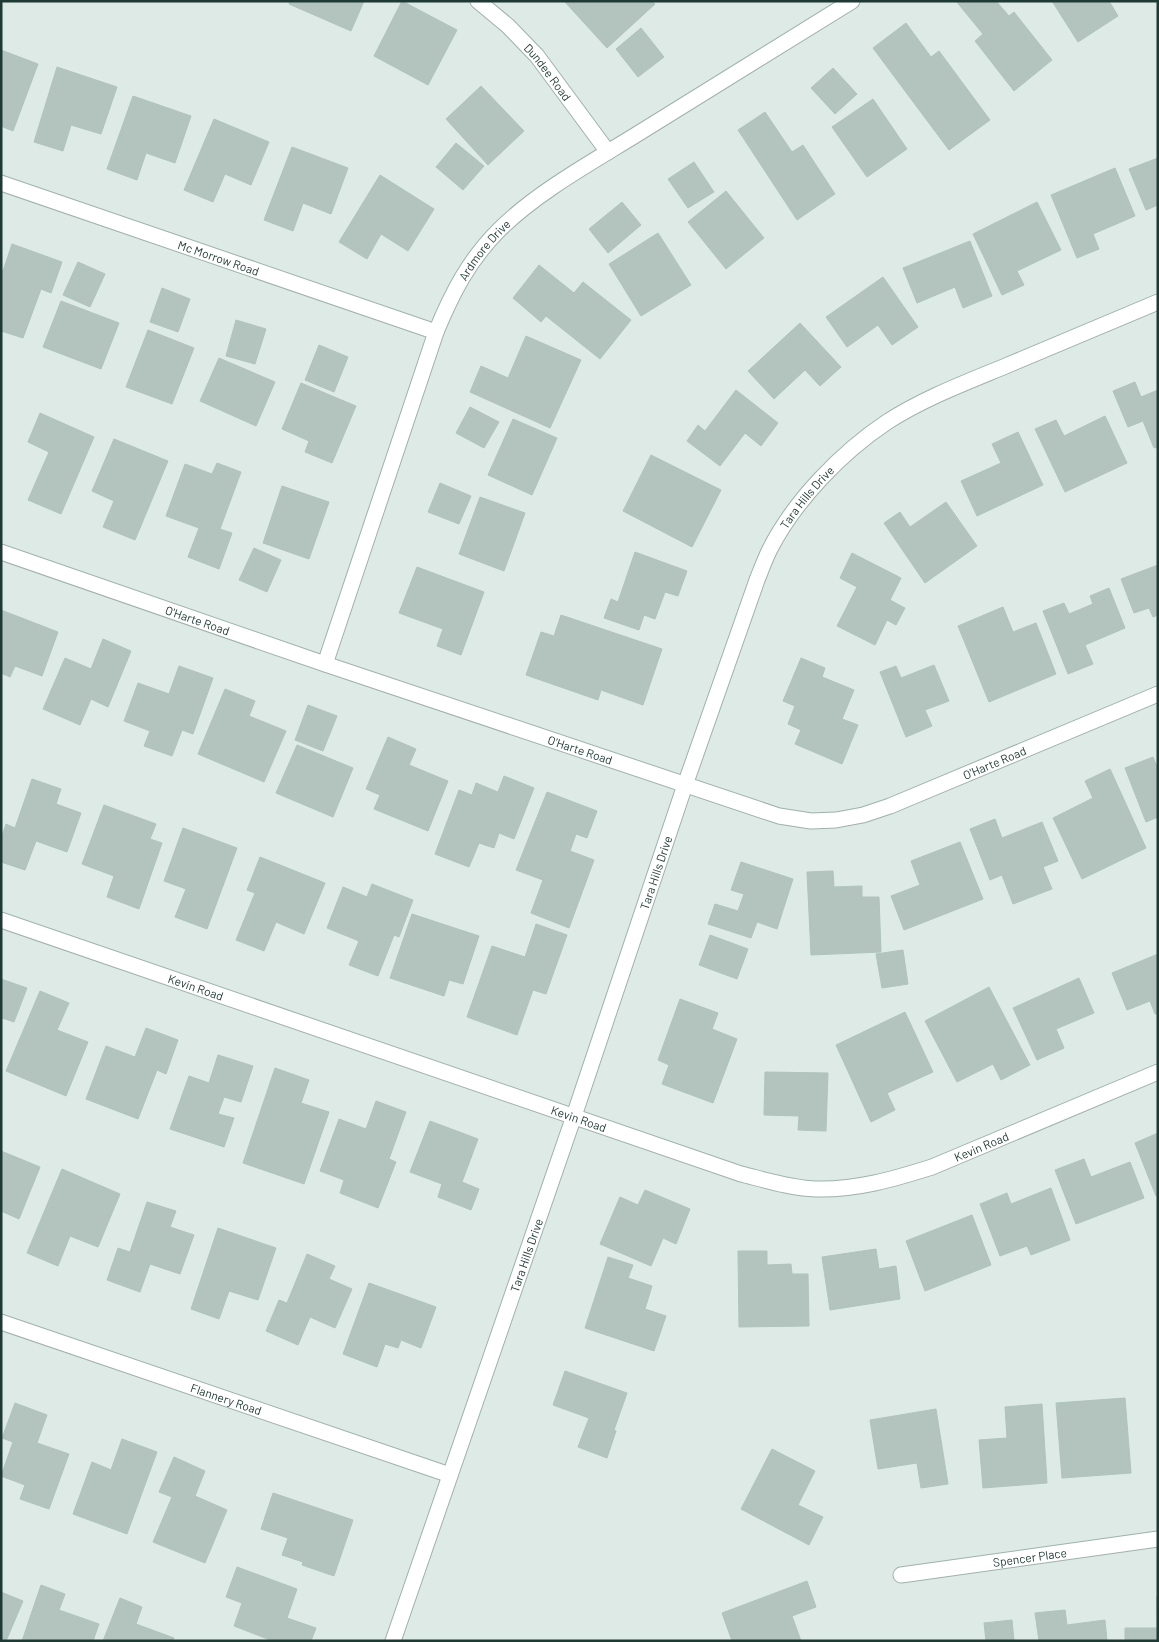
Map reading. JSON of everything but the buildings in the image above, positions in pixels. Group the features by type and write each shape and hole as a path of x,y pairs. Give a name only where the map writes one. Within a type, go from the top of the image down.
{"street":[{"name":"Dundee Road","path":"478,1 508,26 536,56 608,152"},
{"name":"Ardmore Drive","path":"325,664 436,332 452,294 473,260 499,230 534,200 852,1"},
{"name":"Mc Morrow Road","path":"1,184 436,332"},
{"name":"Tara Hills Drive","path":"393,1641 574,1116 685,785 757,580 771,548 810,490 860,442 887,422 919,404 1158,302"},
{"name":"O'Harte Road","path":"1,552 325,664 685,785 779,816 811,821 836,820 863,815 890,806 1158,694"},
{"name":"Kevin Road","path":"1,920 741,1174 781,1184 815,1188 852,1188 894,1179 932,1167 1158,1072"},
{"name":"Flannery Road","path":"1,1322 450,1475"},
{"name":"Spencer Place","path":"901,1575 1158,1539"}]}
